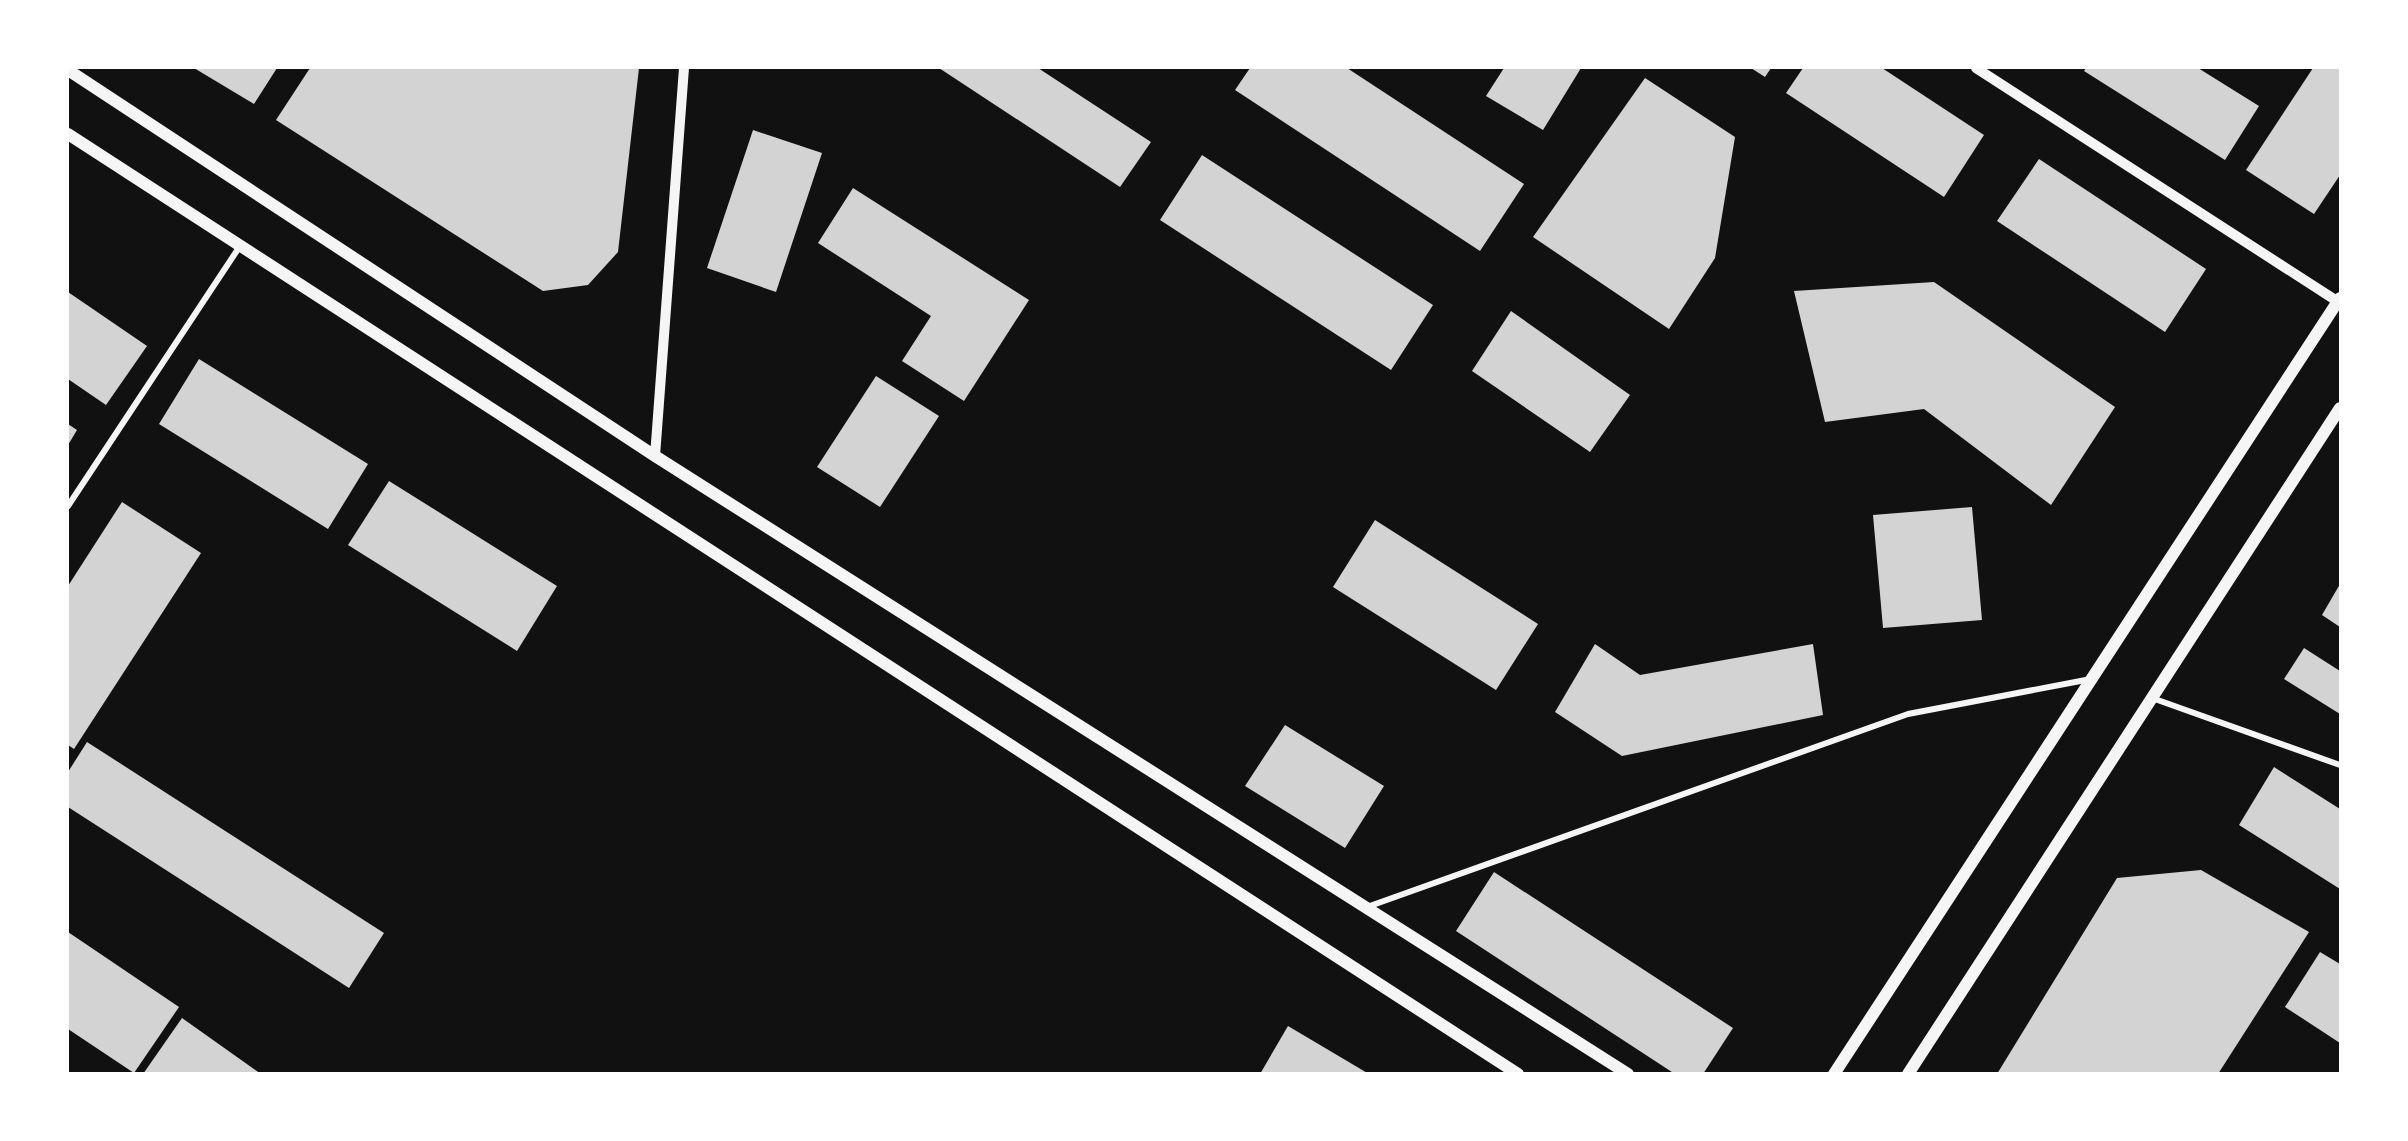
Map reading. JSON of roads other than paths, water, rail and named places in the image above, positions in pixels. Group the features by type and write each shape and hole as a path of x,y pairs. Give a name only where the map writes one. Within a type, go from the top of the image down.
{"main road":[{"path":"68,70 655,456 1629,1074"},
{"path":"68,134 1518,1074"},
{"path":"1834,1074 2340,301"},
{"path":"1908,1074 2340,408"}],"street":[{"path":"655,456 684,68"},
{"path":"1976,68 2340,301"},
{"path":"68,506 241,246"},
{"path":"1367,908 1908,714 2092,678"},
{"path":"2152,698 2340,765"}]}
